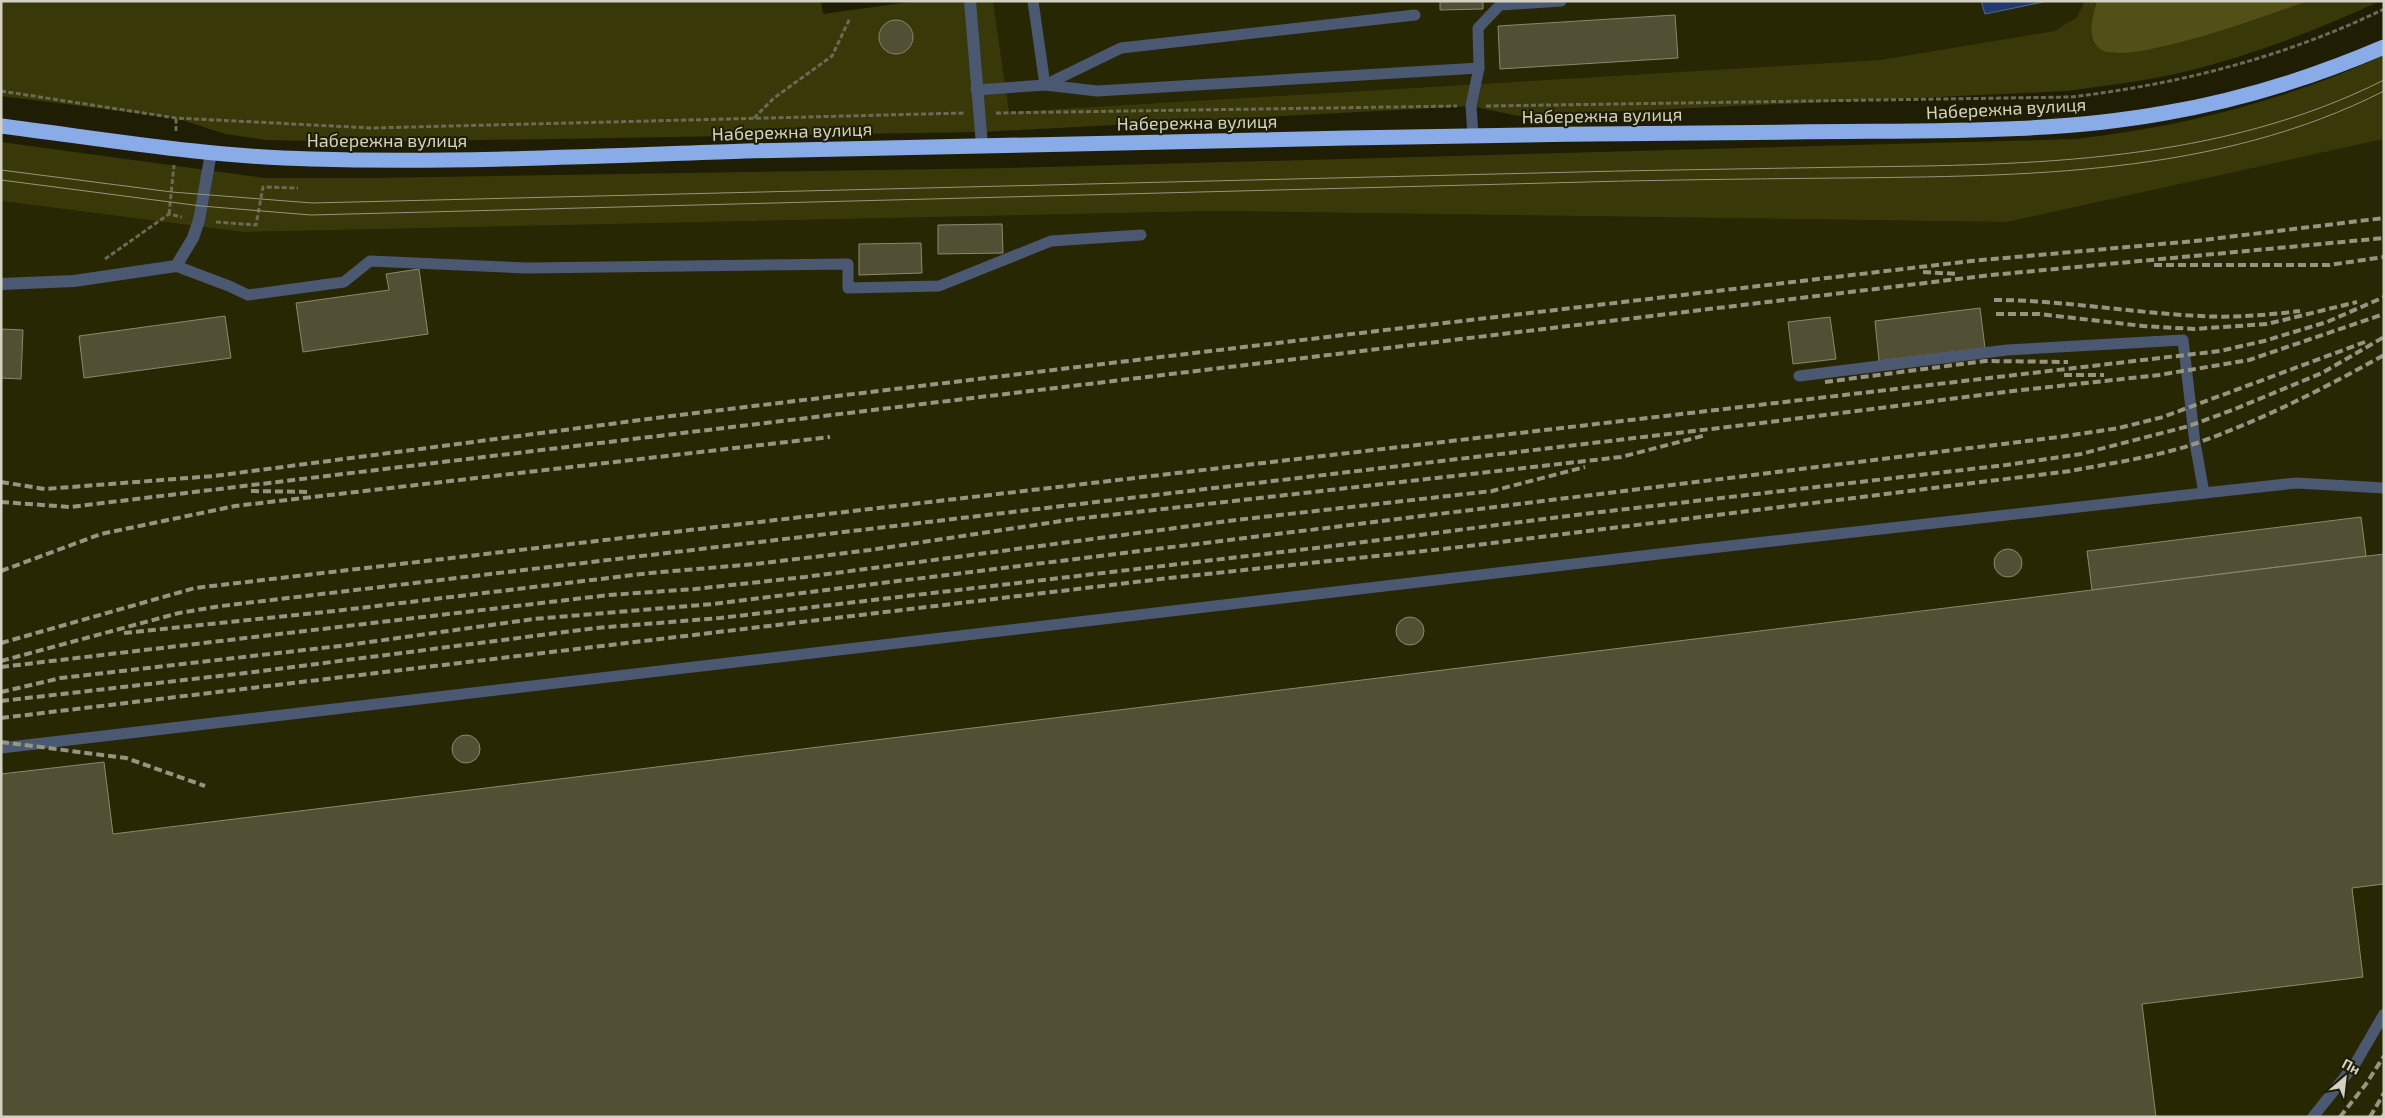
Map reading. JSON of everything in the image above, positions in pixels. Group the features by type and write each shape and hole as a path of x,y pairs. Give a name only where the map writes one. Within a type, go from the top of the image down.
{"highway":[{"name":"Набережна вулиця","path":"1,126 210,153 312,159 402,159 982,145 1473,136 1956,130 2075,125 2160,114 2239,97 2316,73 2384,47"}],"street":[{"path":"970,1 982,145"},
{"path":"1,284 74,281 176,266 193,238 196,229 210,153"}],"lane":[{"path":"1033,1 1045,85"},
{"path":"1473,136 1471,106 1479,68 1478,28 1500,3 1562,1"},
{"path":"1045,85 1121,48 1415,14"},
{"path":"976,90 1045,85 1097,92 1479,68"},
{"path":"176,266 229,286 248,296 344,282 370,262 527,268 848,264 848,288 939,286 1051,241 1141,235"},
{"path":"1799,376 2007,350 2184,340 2195,443 2204,493"},
{"path":"1,748 1693,550 2204,493 2296,484 2384,488"},
{"path":"2314,1117 2355,1064 2384,1014"}],"path":[{"path":"1,91 176,118 372,128 979,113 2071,96 2152,86 2226,68 2300,44 2384,8"},
{"path":"753,119 774,98 832,56 850,18"},
{"path":"256,225 263,187 298,188"},
{"path":"98,264 169,214"}],"shaded area":[{"path":"1,1 821,1 823,14 917,1 993,1 1009,112 1880,60 2054,31 2077,17 2085,1 2380,1 2286,41 2238,57 2158,78 2068,91 1518,116 1471,106 981,132 363,142 266,140 225,134 176,118 1,96"},
{"path":"993,1 2085,1 2077,17 2054,31 1880,60 1009,112"},
{"path":"2097,1 2308,1 2233,27 2167,46 2113,53 2099,48 2093,37 2092,26"},
{"path":"2384,55 2384,139 2007,222 1213,211 243,232 1,201 1,142 265,178 372,178 1008,168 2076,139 2155,127 2233,109 2310,86"},
{"path":"2384,139 2384,1117 1,1117 1,201 243,232 1213,211 2006,222"}],"water":[{"path":"1981,1 2048,1 1985,14"}],"building":[{"path":"1440,1 1483,1 1483,9 1440,10"},
{"path":"1675,15 1678,58 1500,69 1498,26"},
{"path":"896,20 908,25 913,37 908,49 896,54 884,49 879,37 884,25"},
{"path":"1002,224 1003,253 938,254 938,225"},
{"path":"921,243 922,273 859,275 859,244"},
{"path":"419,269 428,334 303,352 296,303 389,290 386,274"},
{"path":"1980,308 1985,348 1879,361 1875,321"},
{"path":"225,316 231,358 84,378 79,336"},
{"path":"1830,317 1836,359 1793,364 1788,322"},
{"path":"1,329 23,330 21,379 1,378"},
{"path":"2361,517 2366,556 2092,590 2087,551"},
{"path":"2008,549 2018,553 2022,563 2018,573 2008,577 1998,573 1994,563 1998,553"},
{"path":"2384,554 2384,884 2352,888 2363,977 2142,1004 2156,1117 1,1117 1,774 104,762 113,834"},
{"path":"1410,617 1420,621 1424,631 1420,641 1410,645 1400,641 1396,631 1400,621"},
{"path":"466,735 476,739 480,749 476,759 466,763 456,759 452,749 456,739"}],"tram line":[{"path":"1,170 172,192 312,203 1576,172 1987,164 2124,154 2191,143 2257,128 2321,107 2384,80"},
{"path":"1,180 201,206 311,215 1620,181 1980,176 2118,166 2187,155 2254,140 2320,119 2384,91"}],"railway":[{"path":"1,482 45,489 214,476 671,416 1377,331 1971,261 2195,241 2384,218"},
{"path":"1,502 70,507 1991,275 2384,238"},
{"path":"2154,265 2329,265 2384,257"},
{"path":"1923,272 1958,274"},
{"path":"1,643 195,588 2220,351 2264,341 2327,322 2384,297"},
{"path":"1994,300 2046,302 2213,317 2250,316 2300,311"},
{"path":"1996,314 2039,314 2143,326 2194,329 2267,324 2357,302"},
{"path":"1,661 179,613 221,606 2159,375 2249,360 2384,314"},
{"path":"1,701 254,672 596,628 720,618 1324,547 1592,513 2006,465 2081,454 2189,426 2235,409 2322,373 2384,337"},
{"path":"1,692 61,678 348,645 534,619 713,604 2059,437 2119,428 2163,417 2365,342"},
{"path":"1,718 1169,578 1452,548 2070,471 2150,456 2197,443 2292,403 2384,355"},
{"path":"1825,382 1985,361 2068,362"},
{"path":"2064,375 2104,375"},
{"path":"124,633 335,611 650,573 756,564 870,550 1075,519 1621,457 1706,435"},
{"path":"1,571 101,534 235,506 830,437"},
{"path":"1,667 609,595 695,589 805,577 1236,520 1492,491 1585,467"},
{"path":"251,491 309,492"},
{"path":"1,742 126,758 205,786"},
{"path":"2340,1117 2366,1084 2384,1056"},
{"path":"2370,1117 2384,1093"}]}
